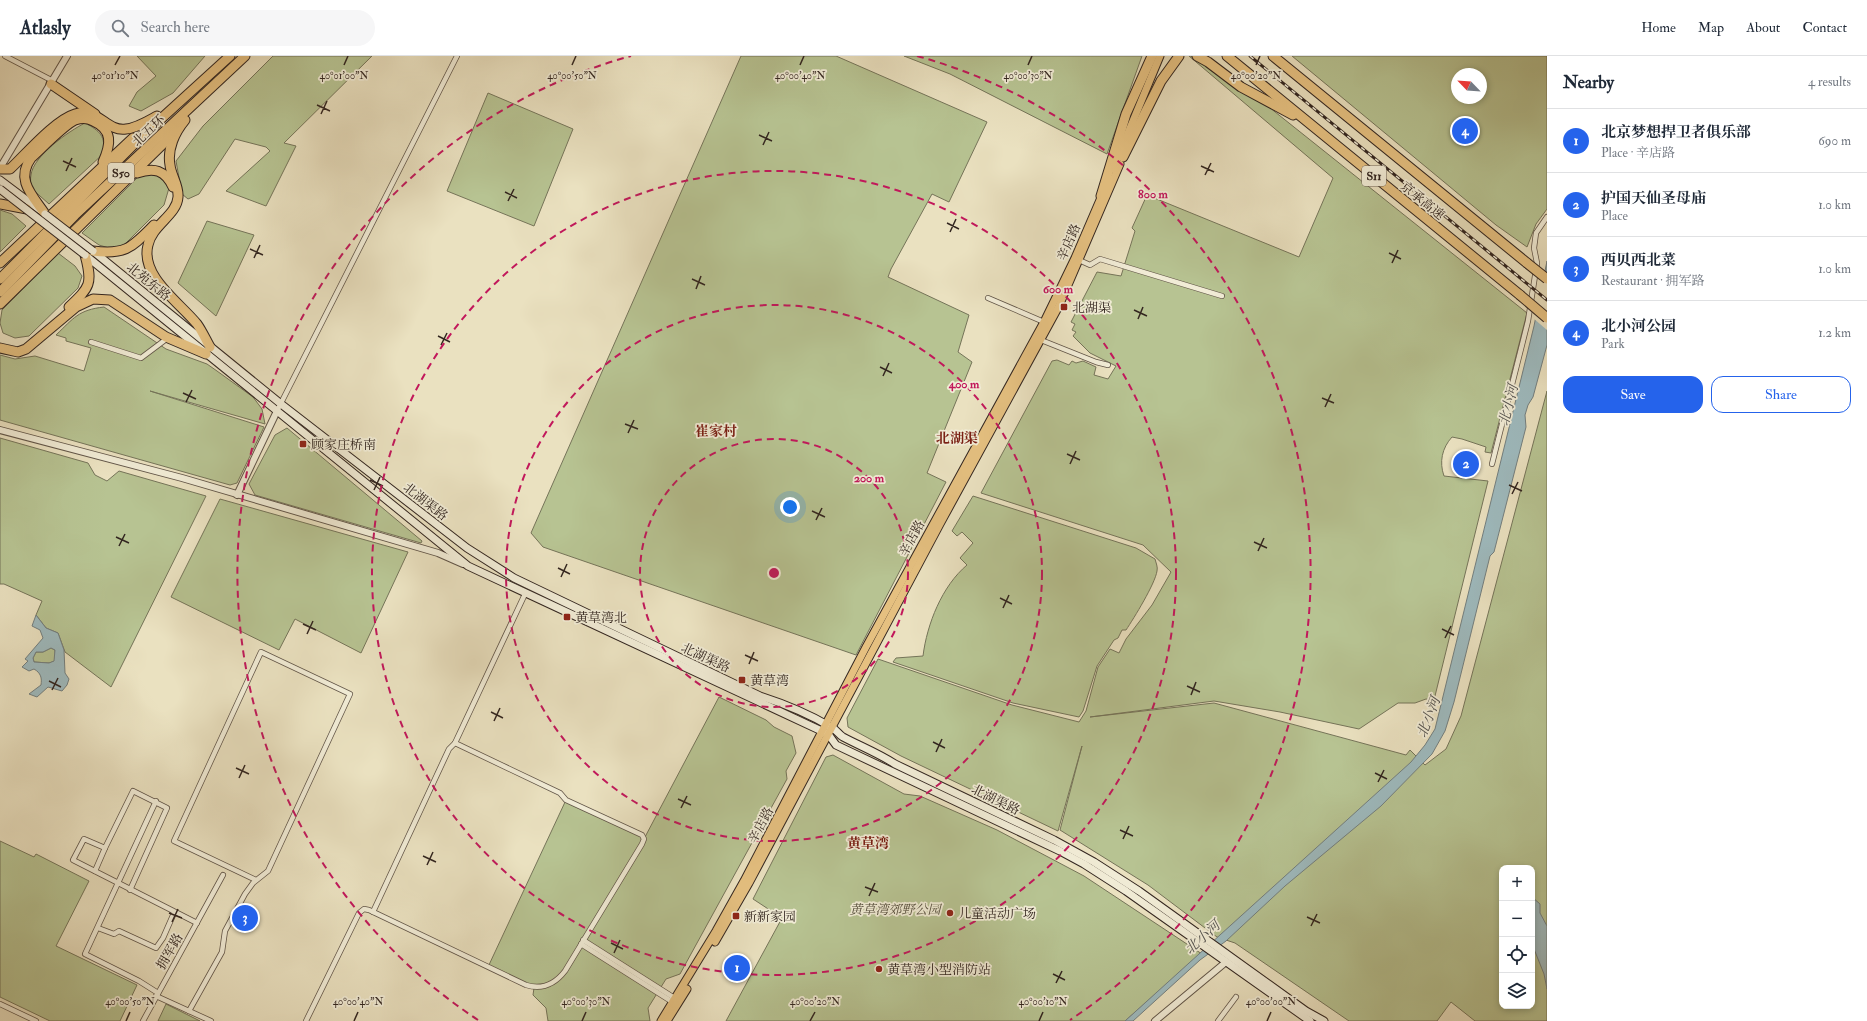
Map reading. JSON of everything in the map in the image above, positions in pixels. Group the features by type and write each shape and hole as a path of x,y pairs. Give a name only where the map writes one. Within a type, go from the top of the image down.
{"highway":[{"name":"北五环","path":"0,279 141,137 230,56"},
{"name":"北五环","path":"0,292 75,215 245,56"},
{"path":"1101,196 1126,114 1152,56"},
{"path":"1125,155 1161,81 1179,56"},
{"path":"1197,56 1208,62 1241,87 1310,124"},
{"name":"京承高速","path":"1227,56 1547,318"},
{"name":"京承高速","path":"1273,56 1547,279"},
{"path":"0,263 100,167 157,116 205,79"},
{"path":"52,82 109,125 125,130 133,128 157,116"},
{"path":"0,304 134,174 176,131 218,82"},
{"path":"0,169 10,169 37,143 67,118 76,114 96,115"},
{"path":"45,214 27,187 24,173 26,165 31,158 75,120 90,119 102,126 106,131 109,142 108,150 100,167"},
{"path":"176,131 170,154 170,165 176,183 178,197 174,209 151,235 147,246 147,259 150,270 158,282 198,325 208,350"},
{"path":"0,344 5,347 16,349 27,345 80,296 89,285 89,253 116,252 130,248 167,212 172,203 174,189 168,178 158,171 148,169 134,174"},
{"path":"0,204 28,209"},
{"path":"0,348 18,352 26,349 76,307 93,299 110,300 166,337 208,350"}],"main road":[{"name":"辛店路","path":"825,733 833,728 1011,389 1074,258 1160,56"},
{"name":"辛店路","path":"667,1021 676,1002 825,733 825,724 1011,389 1041,340 1059,306 1125,155 1164,56"},
{"name":"北苑东路","path":"0,180 45,214 89,253 208,350 277,411"},
{"name":"北苑东路","path":"0,189 89,253"},
{"name":"北苑东路","path":"208,350 281,404"},
{"name":"北湖渠路","path":"281,404 452,537 514,578 760,696 786,704 833,728 841,736 895,764 1076,852 1113,874 1199,938"},
{"name":"北湖渠路","path":"277,411 468,566 525,594 825,733 836,745 1053,848 1084,864 1199,938"},
{"path":"1199,938 1313,1019"},
{"path":"1222,955 1226,962 1313,1019 1324,1021"},
{"name":"辛店路","path":"662,1021 676,1002"}],"street":[{"path":"5,56 52,82"},
{"path":"0,169 67,56"},
{"path":"237,494 277,411 457,56"},
{"path":"1492,464 1528,321 1537,263 1534,248 1536,233 1547,217"},
{"path":"1079,260 1090,264 1100,259 1222,296"},
{"path":"988,298 1044,322"},
{"path":"91,342 141,358 165,340"},
{"path":"1041,340 1096,362 1108,365"},
{"path":"0,430 237,494 438,553 468,566"},
{"path":"373,912 449,749 456,743 525,594"},
{"path":"189,1011 222,952 225,931 245,894 256,880 268,871 350,694 261,652 174,841 256,880"},
{"path":"306,1021 359,913 364,909 534,988 551,984 558,979 582,942 644,839 642,835 566,800 560,793 456,743"},
{"path":"95,871 133,791 156,802 167,808 130,890"},
{"path":"156,802 85,954 139,981 157,994 211,1021"},
{"path":"105,848 84,839 73,860 174,913 197,923"},
{"name":"拥军路","path":"143,1021 223,875"},
{"path":"98,928 114,934 119,931 156,948 163,938 174,913"},
{"path":"582,942 676,1002"},
{"path":"1156,1021 1226,962"},
{"path":"1218,1021 1236,997"},
{"path":"0,1004 36,1021"}],"green space":[{"path":"137,56 205,56 173,93 141,111 129,106 137,92 156,76"},
{"path":"273,56 372,56 284,143 296,146 266,206 226,191 270,151 266,147 235,139 199,194 188,199 182,194 176,161 203,126"},
{"path":"741,56 836,56 987,122 949,202 932,194 888,277 969,315 958,352 972,362 927,473 946,482 856,655 543,547 531,533"},
{"path":"904,56 1142,56 1107,154 950,74"},
{"path":"1189,56 1205,56 1527,313 1491,453 1485,452 1486,447 1452,437 1442,455 1442,471 1444,476 1488,481 1434,700 1426,699 1415,703 1398,703 1359,729 1280,712 1214,701 1090,717 1214,703 1406,755 1410,750 1425,765 1446,749 1461,716 1547,391 1547,1021 1475,1021 1451,1002 1437,1021 1349,1021 1235,943 1217,937 1148,885 1060,830 1082,746 1058,831 901,756 848,727 847,718 878,659 1012,705 1079,722 1086,711 1098,667 1110,649 1119,653 1126,639 1152,605 1171,572 1143,545 981,493 1052,361 1057,360 1069,365 1072,361 1076,363 1083,361 1096,367 1094,375 1108,379 1116,366 1090,353 1073,336 1076,332 1072,330 1075,324 1071,322 1097,272 1121,276 1135,231 1132,228 1147,195 1299,257 1333,178"},
{"path":"1292,56 1547,56 1547,209 1536,224 1527,247 1496,225"},
{"path":"488,93 573,129 534,226 447,191"},
{"path":"85,123 95,129 103,138 103,154 49,204 31,188 33,168 45,152 61,138"},
{"path":"154,173 165,179 169,188 164,205 123,246 109,248 99,245 82,233 140,175"},
{"path":"0,210 12,214 26,226 0,252"},
{"path":"207,221 254,235 216,316 178,283"},
{"path":"58,253 75,266 82,276 78,288 29,336 15,338 3,333 0,323 2,310"},
{"path":"104,307 166,349 207,364 253,397 262,409 265,424 150,391 264,427 237,483 230,485 0,420 0,355 15,359 35,356 84,371 91,348 66,341 66,338 56,335 72,319 82,313 95,308"},
{"path":"287,428 422,541 421,543 255,495 249,484 275,435"},
{"path":"0,438 88,463 95,475 107,481 119,471 206,496 111,687 65,652 58,633 46,628 36,615 42,601 4,584 0,584"},
{"path":"973,496 1136,548 1155,559 1157,570 1144,601 1126,630 1122,630 1118,638 1114,640 1097,666 1083,711 1079,717 1013,703 893,662 896,658 923,656 928,631 937,606 950,584 967,565 960,558 973,543 962,532 957,536 952,531"},
{"path":"220,499 408,552 361,653 295,619 279,650 171,597"},
{"path":"51,648 55,650 55,661 49,663 34,662 33,658 36,652 43,652"},
{"path":"719,697 766,720 774,727 792,736 796,753 786,771 787,779 680,974 666,979 648,1008 650,1021 548,1021 546,1008 533,995 534,988 488,967 566,800 645,837"},
{"name":"黄草湾郊野公园","path":"833,755 904,794 920,796 997,830 1084,876 1202,954 1125,1021 726,1021 782,918 753,899 826,757"},
{"path":"0,841 34,857 36,854 89,881 56,946 137,985 120,1021 50,1021 0,997"},
{"path":"166,1004 200,1021 158,1021"}],"water":[{"name":"北小河","path":"1547,261 1547,345 1533,397 1528,405 1525,415 1526,427 1494,552 1490,556 1454,702 1445,731 1432,754 1381,806 1285,886 1226,941 1200,960 1133,1021 1125,1021 1411,762 1425,745 1435,729 1534,326"},
{"path":"36,615 46,628 58,633 64,650 65,673 69,679 67,685 62,691 48,687 37,697 29,694 41,685 41,678 38,672 34,669 29,671 22,667 28,661 25,659 43,638 40,630 32,626","holes":["51,648 55,650 54,661 49,663 34,662 33,658 36,652 43,652"]},
{"path":"1535,900 1540,904 1540,913 1547,926 1547,989 1544,974 1535,952"}],"pier":[{"path":"1543,271 1547,274 1547,330 1533,318"}],"railway":[{"path":"1250,56 1547,300"}],"place":[{"name":"北小河公园","path":"1465,131"},
{"name":"北湖渠","path":"1064,307"},
{"name":"顾家庄桥南","path":"303,444"},
{"name":"护国天仙圣母庙","path":"1466,464"},
{"name":"黄草湾北","path":"567,617"},
{"name":"黄草湾","path":"742,680"},
{"name":"儿童活动广场","path":"950,913"},
{"name":"新新家园","path":"736,916"},
{"name":"西贝西北菜","path":"245,918"},
{"name":"北京梦想捍卫者俱乐部","path":"737,968"},
{"name":"黄草湾小型消防站","path":"879,969"}],"district":[{"name":"崔家村","path":"716,431"},
{"name":"北湖渠","path":"957,438"},
{"name":"黄草湾","path":"868,843"}]}
